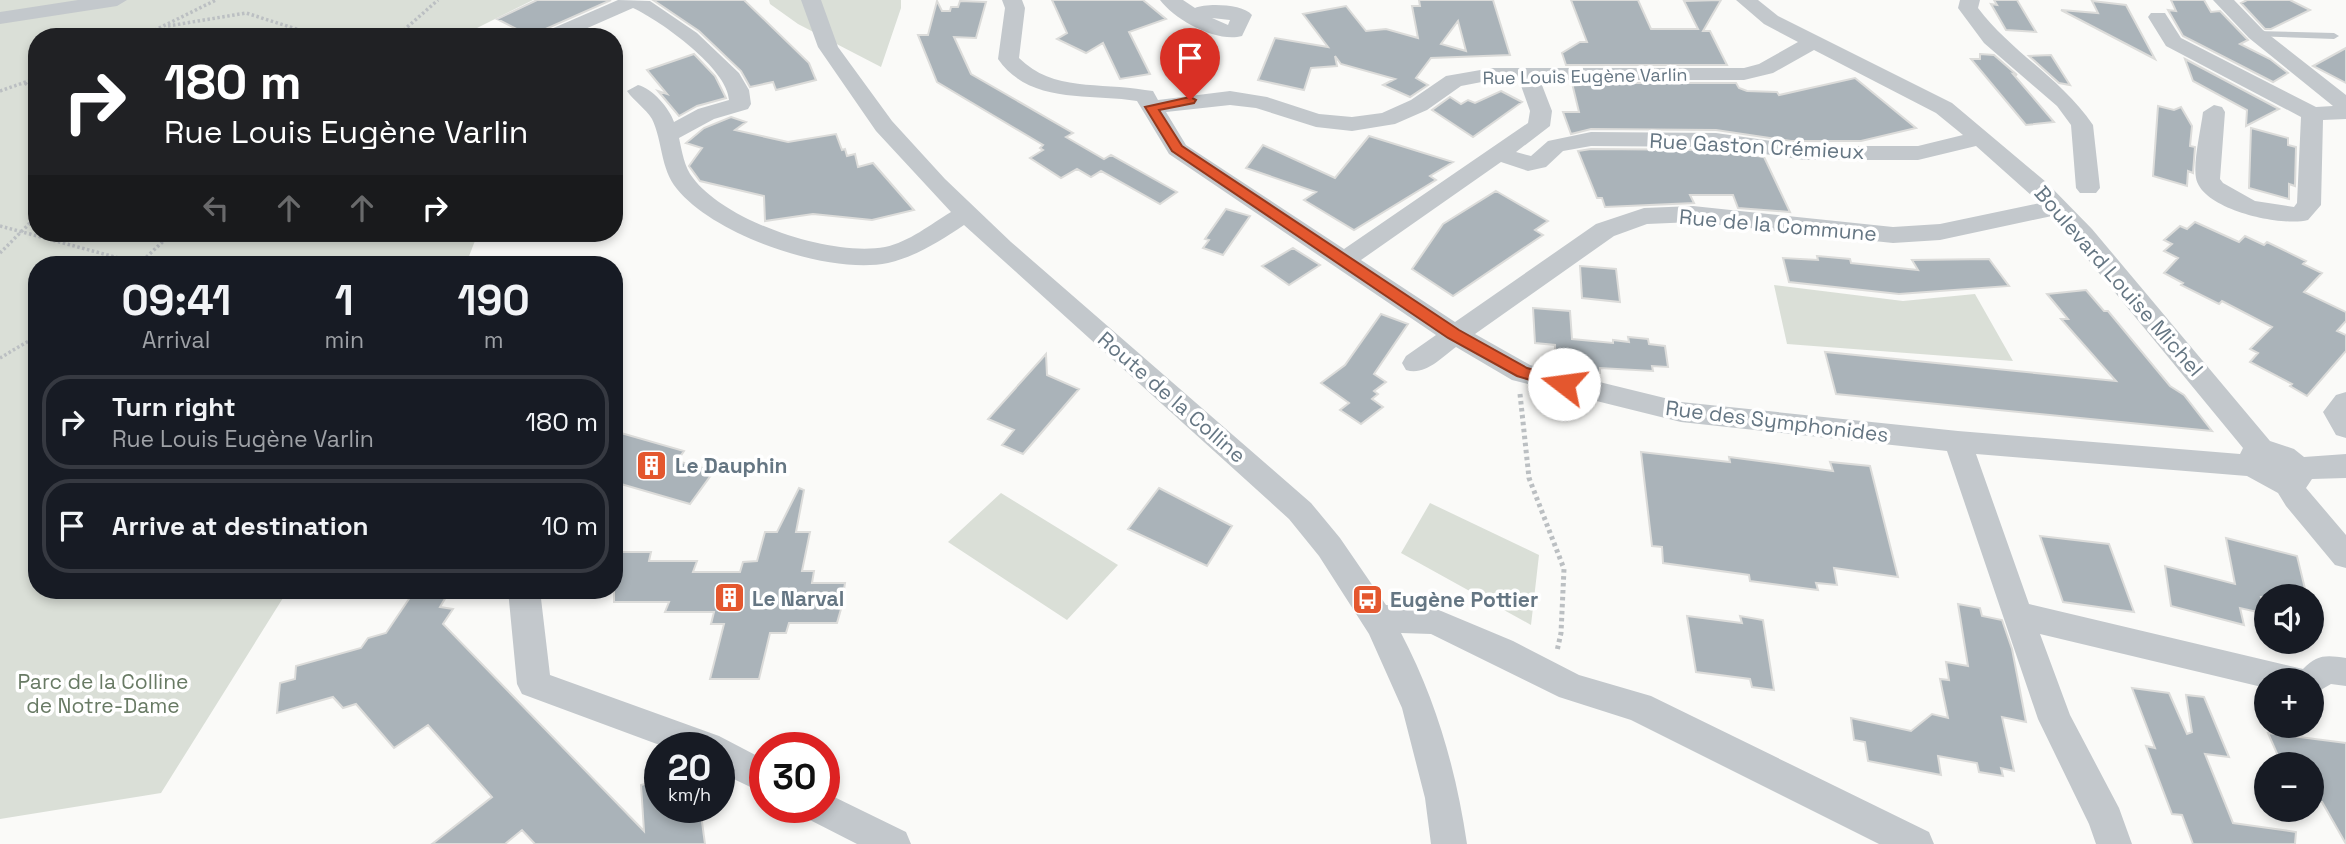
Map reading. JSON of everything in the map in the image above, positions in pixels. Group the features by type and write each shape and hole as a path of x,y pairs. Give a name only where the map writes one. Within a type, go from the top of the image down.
{"street":[{"path":"0,18 117,0"},
{"name":"Route de la Colline","path":"811,0 828,47 884,126 966,213 1300,511 1330,545 1377,618 1420,709 1444,797 1449,844"},
{"path":"1013,0 1015,8 1008,59 1019,74 1048,88 1084,92 1118,90 1145,96 1152,107"},
{"path":"1170,0 1198,16"},
{"name":"Boulevard Louise Michel","path":"1746,0 1771,20 1944,108 2058,207 2258,458"},
{"path":"1970,0 1968,8 1991,39 2066,101 2082,125 2088,188"},
{"path":"2222,0 2256,34 2346,106"},
{"path":"570,28 633,1 646,4 717,63 749,102 706,114 667,135"},
{"path":"2158,17 2173,42 2312,114 2346,112"},
{"name":"Rue Louis Eugène Varlin","path":"1152,107 1230,98 1259,102 1316,120 1352,124 1387,119 1419,105 1454,81 1492,74 1744,74 1766,69 1815,41"},
{"path":"1343,261 1539,126 1541,111 1527,73"},
{"path":"638,91 662,117 671,162 687,186 711,208 730,220 819,251 883,256 909,249 966,213"},
{"name":"Rue des Symphonides","path":"1152,107 1177,149 1454,334 1522,373 1681,412 1958,442 2258,458"},
{"path":"2214,112 2208,179 2213,190 2227,198 2277,214 2300,215 2309,205 2312,114"},
{"name":"Rue Gaston Crémieux","path":"1499,154 1528,164 1538,162 1556,146 1591,139 1716,140 1805,153 1918,153 1980,138"},
{"name":"Rue de la Commune","path":"1415,363 1605,230 1643,216 1693,214 1893,235 1940,232 2058,207"},
{"path":"2346,402 2337,412 2346,428"},
{"path":"1958,442 2055,719 2106,820 2114,844"},
{"path":"2258,458 2282,456 2292,475 2296,498 2346,556"},
{"path":"2292,475 2343,468 2346,465"},
{"path":"525,599 534,684 666,732"},
{"path":"2017,615 2254,671"},
{"path":"1377,618 1434,621 1571,687 1639,707 1916,844"},
{"path":"2324,669 2346,672"},
{"path":"840,817 893,844"}],"lane":[{"path":"2256,34 2334,36"}],"path":[{"path":"162,28 216,0"},
{"path":"406,28 438,0"},
{"path":"167,26 246,13 294,28"},
{"path":"0,91 28,82"},
{"path":"0,253 28,224"},
{"path":"0,226 28,235"},
{"path":"56,242 110,256"},
{"path":"148,256 163,242"},
{"path":"1,356 28,341"},
{"path":"1522,373 1520,397 1529,478 1564,569 1561,633 1551,677"}],"green space":[{"name":"Parc de la Colline de Notre-Dame","path":"0,0 533,0 477,28 28,28 28,242 475,242 469,256 28,256 28,599 282,599 161,793 0,819"},
{"path":"769,0 901,0 901,8 881,67 798,24 770,4"},
{"path":"1774,285 1903,301 1975,294 2013,361 1787,344"},
{"path":"1001,493 1118,565 1067,620 948,542"},
{"path":"1430,503 1539,555 1531,625 1401,553"}],"building":[{"path":"537,0 611,0 548,28 514,28 497,19"},
{"path":"653,0 744,0 809,63 816,80 776,90 773,82 750,87 741,71 699,31"},
{"path":"1052,0 1143,0 1166,19 1129,32 1150,74 1120,79 1103,43 1086,53 1057,39 1067,33"},
{"path":"1419,0 1493,0 1510,55 1431,58 1416,78 1428,85 1410,97 1383,85 1395,79 1341,64 1335,56 1337,66 1311,68 1304,90 1258,80 1275,38 1328,47 1303,14 1346,6 1366,31 1386,29 1418,38 1412,6 1420,6","holes":["1458,21 1466,51 1441,44"]},
{"path":"1571,0 1638,0 1651,29 1698,29 1684,1 1721,0 1703,31 1710,31 1727,65 1566,65 1562,53 1580,42 1587,42"},
{"path":"1994,0 2017,0 2036,32 2006,30 1991,4 1997,5"},
{"path":"2171,0 2204,0 2211,12 2220,11 2248,40 2240,44 2270,59 2288,73 2273,82 2183,36 2168,10 2176,11"},
{"path":"2247,0 2290,0 2310,10 2271,29 2265,29 2241,3"},
{"path":"937,1 942,11 958,7 960,1 986,2 976,38 954,37 971,74 1073,133 1066,137 1104,159 1111,155 1177,192 1160,204 1101,171 1091,177 1077,169 1061,178 1030,158 1043,150 1040,148 1043,145 937,82 918,35 928,35"},
{"path":"2092,1 2126,5 2155,59 2061,10 2098,13"},
{"path":"2346,48 2346,83 2313,66"},
{"path":"694,54 715,76 726,98 697,106 679,116 658,91 667,94 647,70"},
{"path":"1980,54 1994,55 2017,75 2013,74 2054,122 2026,125 1971,59 1980,59"},
{"path":"2051,55 2070,85 2059,83 2029,56"},
{"path":"2185,59 2279,109 2246,126 2247,110 2193,81"},
{"path":"1855,78 1916,128 1861,141 1791,141 1716,130 1591,129 1571,134 1563,112 1579,112 1572,83 1736,83 1739,88 1747,91 1777,92 1779,95"},
{"path":"1501,91 1522,102 1473,137 1432,110 1450,97 1461,104 1468,100 1475,103"},
{"path":"2158,106 2174,110 2181,107 2192,126 2190,146 2195,147 2193,173 2188,171 2187,186 2153,176"},
{"path":"731,117 746,122 735,130 788,142 836,134 847,156 855,154 858,167 873,163 914,210 872,220 813,214 765,221 764,196 700,181 689,166 702,148 686,143 704,128"},
{"path":"2251,128 2288,138 2288,145 2296,147 2295,186 2289,184 2289,199 2249,188"},
{"path":"1369,136 1453,162 1430,176 1436,180 1354,230 1304,200 1316,192 1246,168 1263,145 1335,178"},
{"path":"1716,150 1764,157 1790,212 1738,208 1733,195 1690,195 1694,203 1605,207 1602,198 1597,198 1578,151"},
{"path":"1496,191 1548,221 1535,230 1543,235 1453,296 1412,269 1443,224"},
{"path":"1226,209 1250,216 1223,255 1203,248 1209,240 1205,239"},
{"path":"2195,222 2239,242 2245,236 2264,245 2267,242 2306,261 2303,264 2322,273 2304,292 2346,312 2346,321 2337,331 2346,335 2346,351 2307,396 2290,386 2292,384 2250,362 2258,353 2250,349 2272,327 2222,301 2219,304 2181,285 2183,283 2164,273 2178,258 2164,251 2172,244 2164,240 2180,226 2187,229"},
{"path":"1293,248 1320,265 1289,285 1262,266"},
{"path":"1817,256 1850,259 1851,263 1918,270 1912,260 1989,259 2009,286 1899,294 1789,282 1783,258 1818,260"},
{"path":"1580,266 1616,269 1620,302 1582,298"},
{"path":"2086,290 2104,311 2108,311 2170,386 2184,395 2212,431 1836,394 1825,352 2116,381 2061,319 2068,319 2047,294"},
{"path":"1533,308 1570,311 1572,339 1613,343 1613,340 1629,342 1628,337 1648,339 1649,344 1665,346 1668,367 1652,366 1653,371 1600,368 1600,373 1579,371 1579,366 1555,361 1555,345 1535,343"},
{"path":"1381,314 1408,324 1374,374 1386,382 1374,391 1378,394 1372,399 1383,407 1361,424 1340,410 1349,403 1321,383 1345,365"},
{"path":"1046,354 1047,375 1079,389 1023,454 1002,445 1014,430 988,419"},
{"name":"Le Dauphin","path":"623,434 684,451 677,461 714,471 690,504 623,485"},
{"path":"1641,452 1730,462 1729,457 1833,471 1830,462 1870,466 1898,577 1834,568 1837,585 1816,583 1818,590 1750,581 1749,575 1663,563 1662,547 1652,546"},
{"name":"Le Narval","path":"799,488 804,490 796,532 810,532 802,571 814,571 812,583 845,583 837,623 789,623 786,633 770,633 759,679 710,679 724,624 711,624 714,612 665,612 669,602 614,602 614,599 623,599 623,552 651,552 649,561 697,561 693,572 740,572 743,562 757,561 765,532 777,532"},
{"path":"1159,488 1232,526 1207,566 1128,529"},
{"path":"2040,536 2109,544 2134,612 2063,602"},
{"path":"2226,538 2297,556 2304,584 2254,584 2254,611 2240,608 2244,625 2171,606 2165,566 2235,584"},
{"path":"409,599 445,599 440,607 453,609 443,624 644,831 641,785 644,784 644,823 702,823 705,844 535,844 522,830 505,844 432,844 492,797 428,725 394,748 356,704 343,708 333,697 277,713 280,683 295,679 296,666 361,648 368,638 386,633"},
{"path":"1958,604 1980,608 1982,616 2002,620 2012,649 2026,722 2002,717 2014,771 2001,768 2003,776 1979,772 1977,763 1938,756 1941,775 1868,761 1865,742 1854,740 1851,718 1911,731 1932,714 1948,718 1940,679 1949,680 1946,662 1968,666"},
{"path":"1687,616 1742,623 1740,616 1763,620 1774,690 1752,687 1750,679 1696,672"},
{"path":"2132,688 2169,693 2187,734 2192,732 2186,695 2204,697 2229,757 2205,754 2233,823 2296,832 2295,844 2193,844 2182,815 2172,814 2146,746 2155,748"},
{"path":"2270,738 2307,738 2346,743 2346,844 2324,806 2324,752 2276,752"}],"place":[{"name":"Le Dauphin","path":"652,465"},
{"name":"Le Narval","path":"729,598"},
{"name":"Eugène Pottier","path":"1367,599"}],"route":[{"path":"1190,100 1152,107 1177,149 1454,334 1522,373 1564,384"}]}
